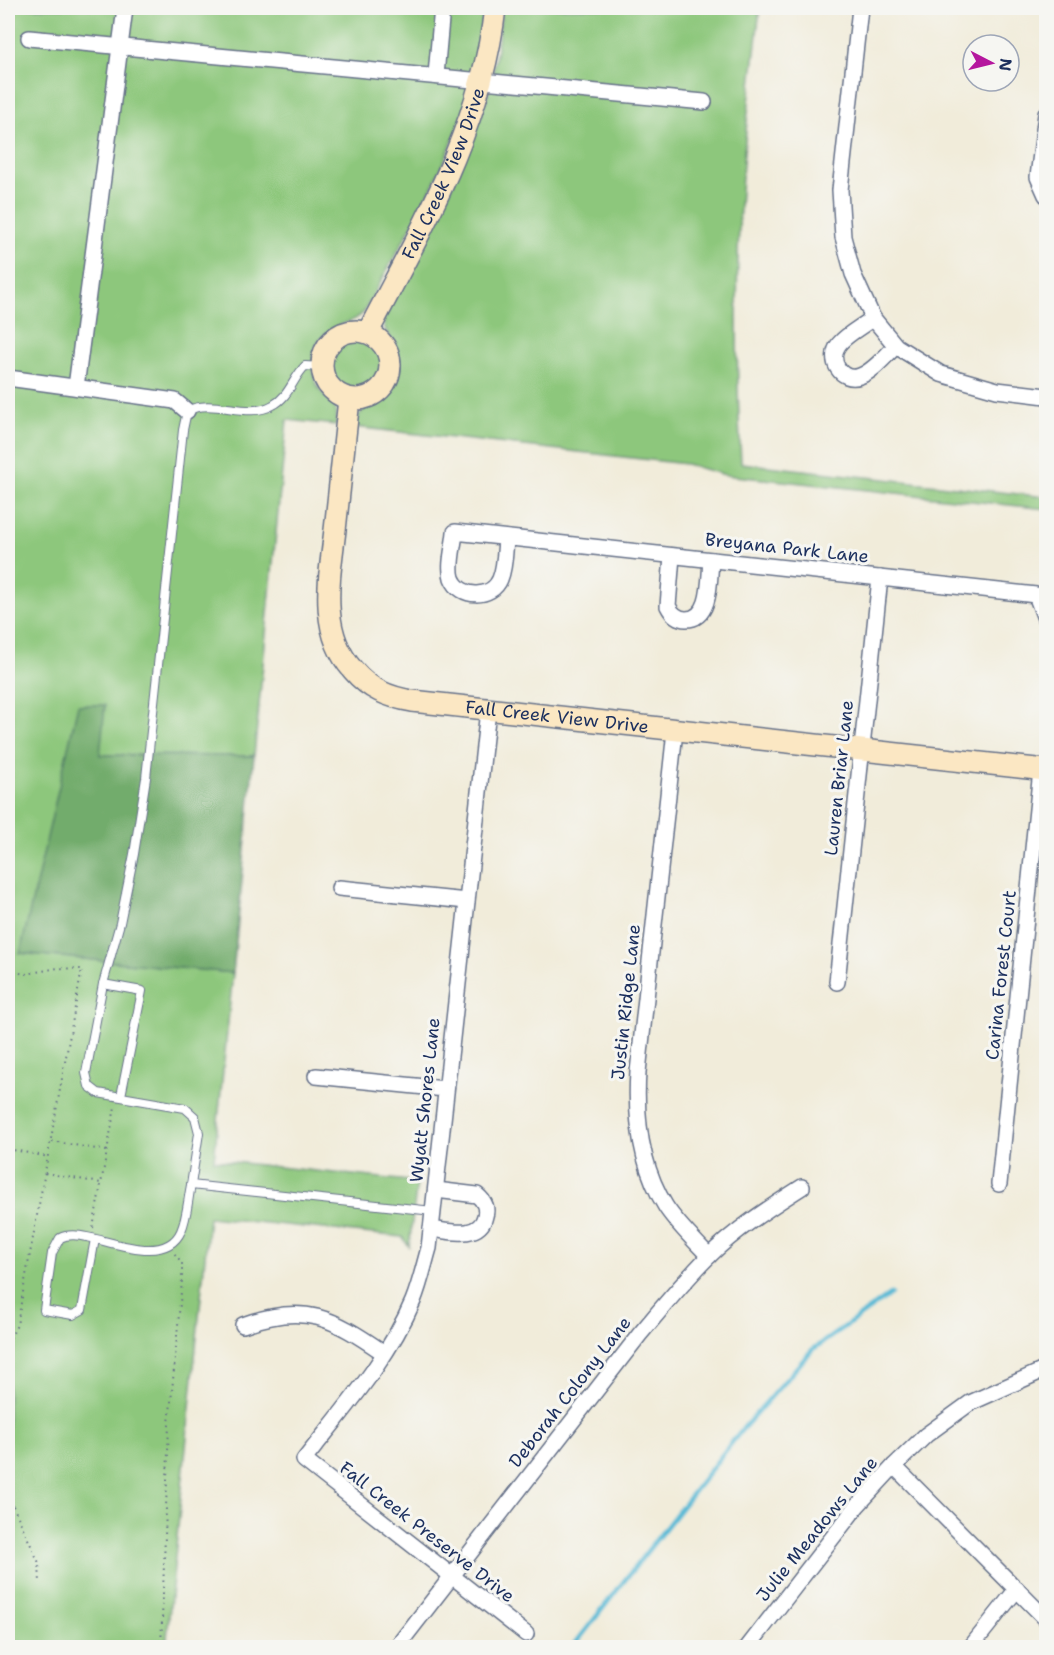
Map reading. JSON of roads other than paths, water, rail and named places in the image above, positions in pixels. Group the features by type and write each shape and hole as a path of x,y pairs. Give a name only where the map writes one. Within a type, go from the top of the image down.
{"street":[{"path":"76,387 125,8"},
{"path":"436,75 442,8"},
{"name":"Fall Creek View Drive","path":"368,332 442,188 466,131 482,81 495,8"},
{"path":"860,8 840,190 843,237 853,274 873,318 896,346 941,374 997,390 1047,396"},
{"path":"29,38 704,102"},
{"path":"1047,114 1038,177 1047,195"},
{"path":"873,318 840,343 834,352 835,365 843,374 856,378 866,373 896,346"},
{"path":"357,330 368,332 378,337 386,346 391,368 388,379 372,396 349,399 339,395 324,378 323,355 335,337 357,330"},
{"path":"8,378 175,401 187,411"},
{"name":"Fall Creek View Drive","path":"349,399 329,584 331,633 337,649 359,677 384,694 412,701 488,710 1044,770"},
{"name":"Breyana Park Lane","path":"506,538 502,574 496,586 478,594 464,592 459,588 452,576 451,568 455,532 1036,595 1047,621"},
{"path":"672,556 668,606 676,616 686,619 698,616 705,608 711,560"},
{"name":"Lauren Briar Lane","path":"837,982 880,578"},
{"name":"Wyatt Shores Lane","path":"304,1460 384,1353 412,1301 429,1248 488,710"},
{"name":"Justin Ridge Lane","path":"675,731 638,1072 637,1116 648,1168 657,1189 679,1225 709,1256"},
{"name":"Carina Forest Court","path":"999,1184 1044,770"},
{"path":"339,888 467,901"},
{"path":"316,1076 446,1089"},
{"name":"Deborah Colony Lane","path":"396,1647 640,1334 709,1256 748,1223 802,1187"},
{"path":"431,1229 471,1231 482,1224 486,1211 482,1200 477,1195 436,1190"},
{"path":"243,1325 276,1315 304,1315 342,1325 384,1353"},
{"name":"Julie Meadows Lane","path":"747,1647 857,1506 926,1436 970,1403 1047,1369"},
{"name":"Fall Creek Preserve Drive","path":"304,1460 526,1634"},
{"path":"894,1466 1047,1619"},
{"path":"970,1647 1017,1589"}],"lane":[{"path":"93,1239 82,1310 73,1315 44,1310 52,1253 60,1238 69,1235 93,1239 152,1250 169,1246 181,1232 200,1133 195,1117 185,1108 98,1093 89,1086 86,1073 103,984 120,923 134,854 157,682 183,430 187,411 198,405 254,410 272,407 284,398 298,373 306,366 322,367"},
{"path":"103,984 141,991 119,1096"},
{"path":"191,1185 433,1211"}],"waterway":[{"path":"572,1648 740,1432 812,1350 891,1294"}]}
